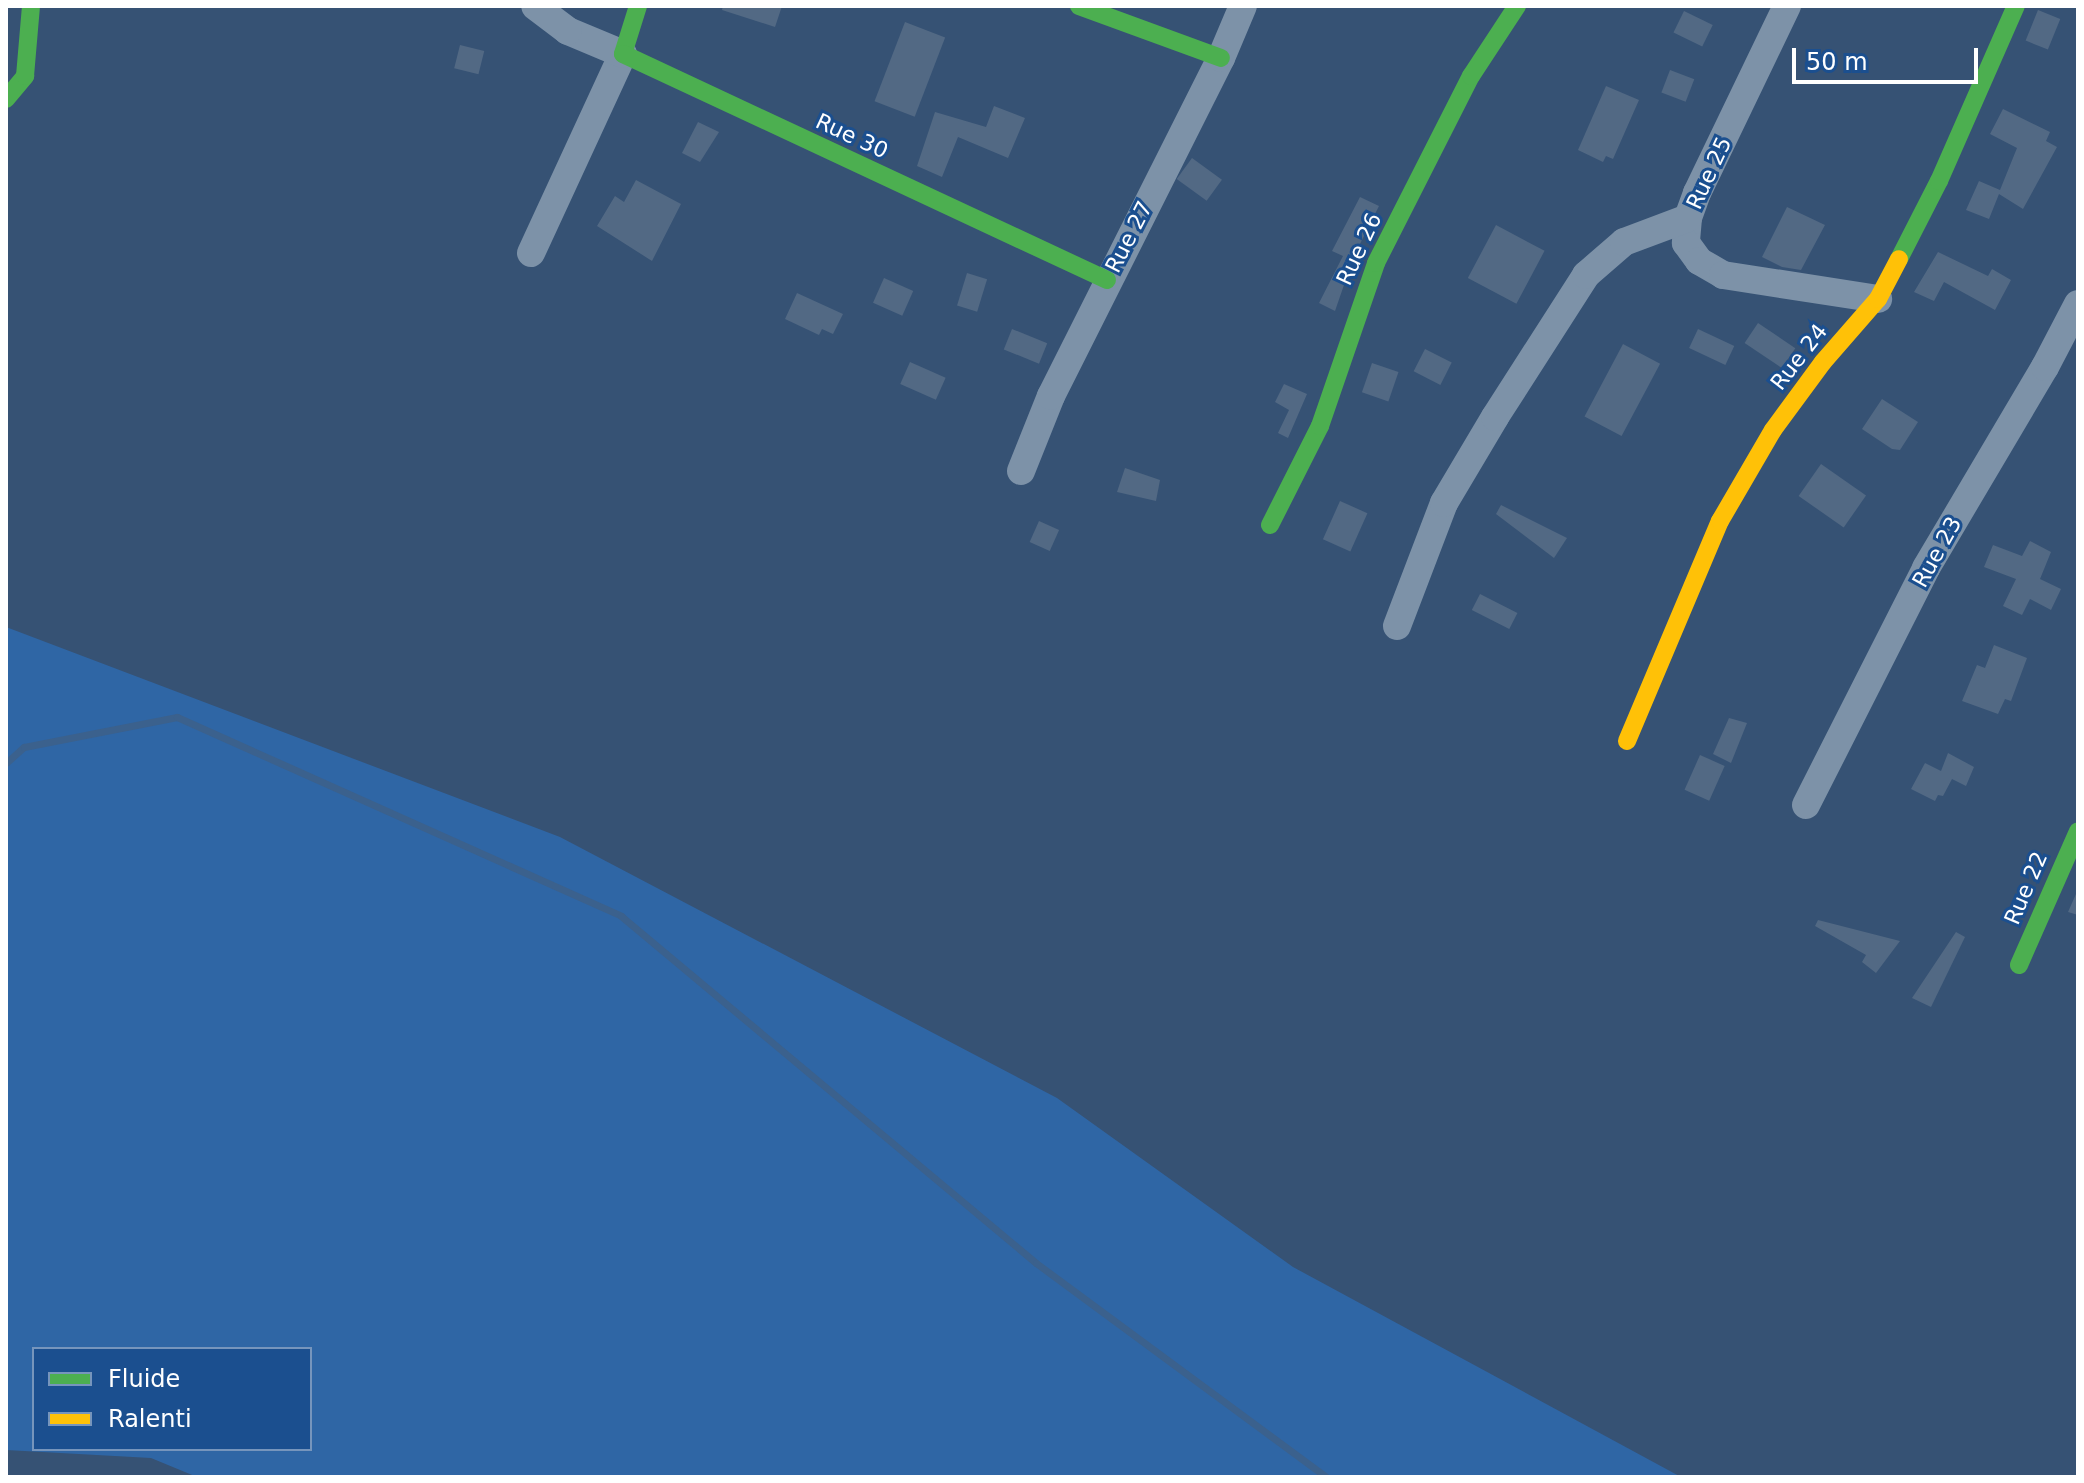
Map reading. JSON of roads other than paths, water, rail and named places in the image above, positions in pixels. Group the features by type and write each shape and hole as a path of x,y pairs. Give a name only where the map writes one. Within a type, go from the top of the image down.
{"street":[{"path":"6,99 25,76 31,6"},
{"path":"535,6 568,31 623,54"},
{"path":"531,253 623,54 638,6"},
{"path":"1079,6 1221,58"},
{"name":"Rue 27","path":"1021,471 1051,396 1221,58 1243,6"},
{"name":"Rue 26","path":"1270,525 1320,426 1376,263 1471,76 1517,6"},
{"name":"Rue 25","path":"1787,6 1688,218 1686,243 1699,261 1723,275 1878,299"},
{"name":"Rue 24","path":"1627,741 1720,521 1773,430 1823,362 1878,299 1939,181 2016,6"},
{"name":"Rue 30","path":"623,54 1107,280"},
{"path":"1397,626 1444,503 1586,275 1624,242 1688,218"},
{"name":"Rue 23","path":"1806,805 1926,568 2045,367 2078,304"},
{"name":"Rue 22","path":"2019,965 2078,831"}],"waterway":[{"path":"6,763 24,747 177,717 621,916 1036,1263 1326,1477"}]}
